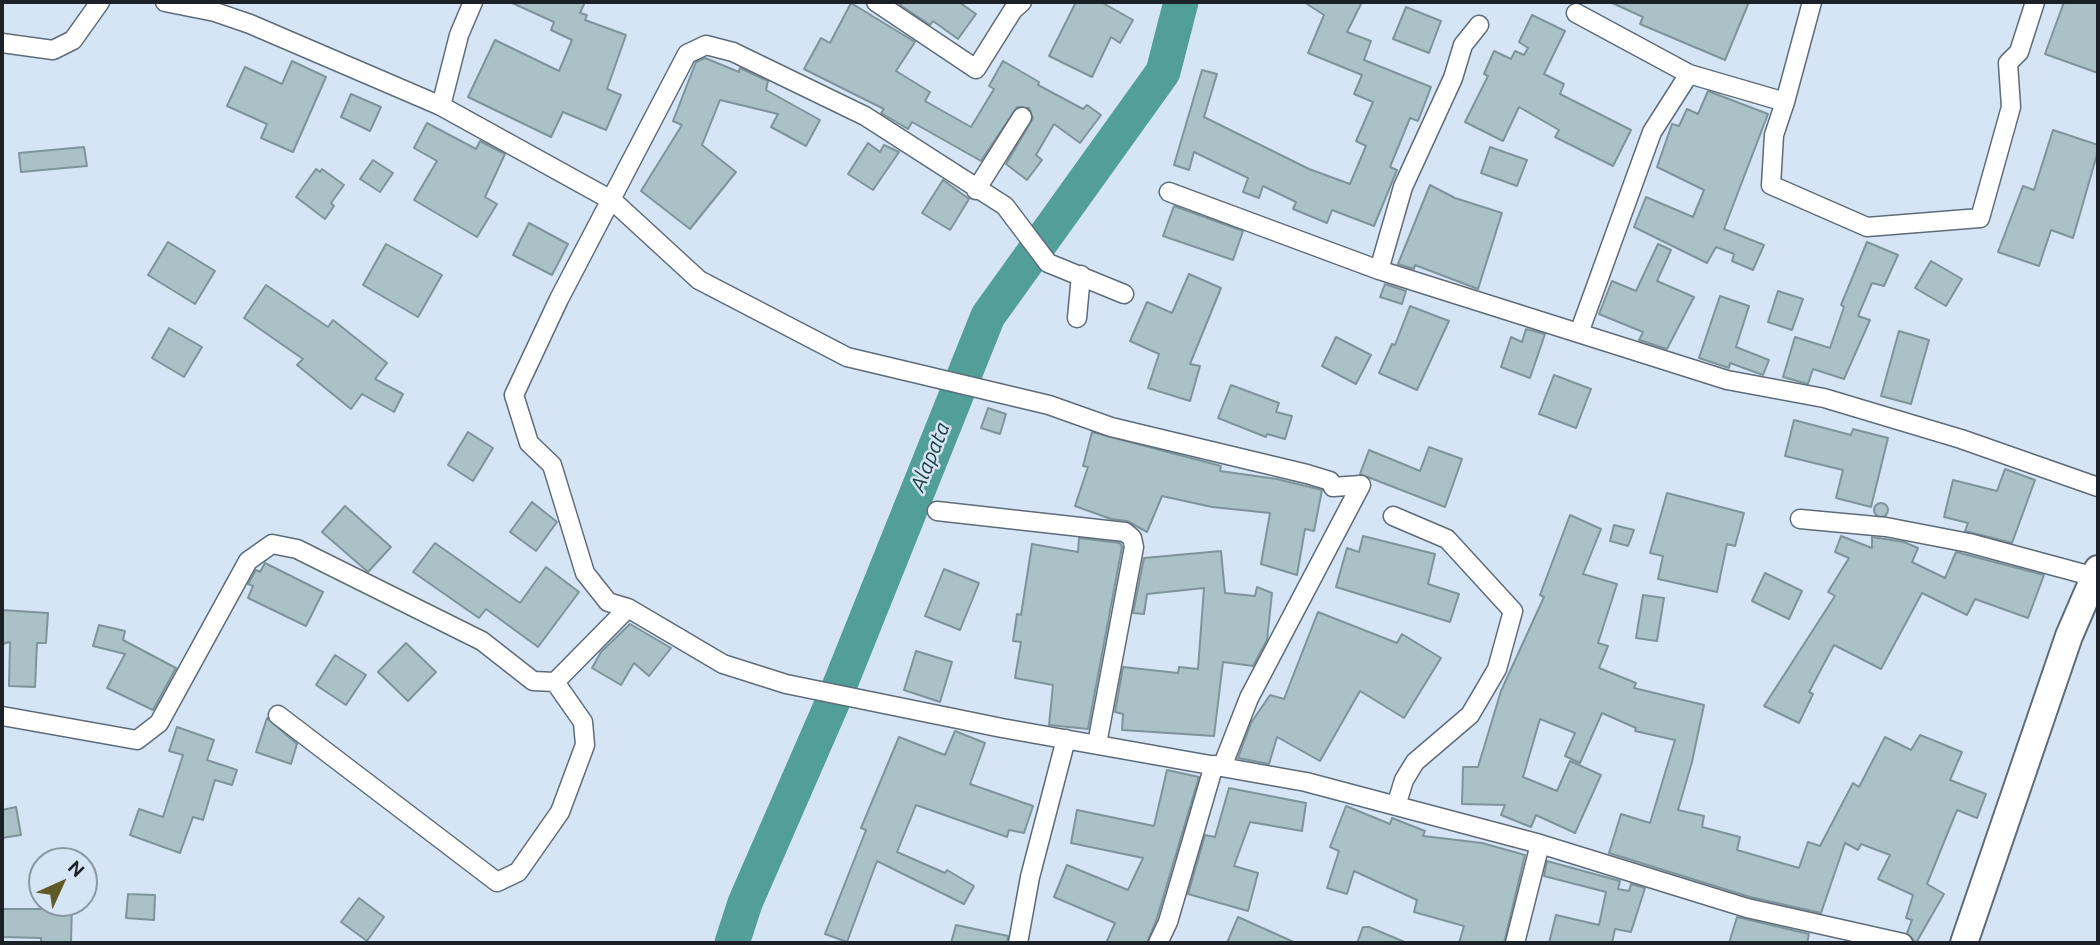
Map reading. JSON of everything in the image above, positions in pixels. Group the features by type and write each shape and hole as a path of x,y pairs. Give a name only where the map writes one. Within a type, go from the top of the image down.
{"main road":[{"path":"1964,943 2069,636 2097,573"}],"street":[{"path":"2,43 53,50 73,40 100,2"},
{"path":"165,2 215,12 250,24 441,106 613,201 699,279 847,357 1049,405 1111,427 1307,474 1330,481 1333,487 1361,485 1249,698 1218,766 1168,922 1157,943"},
{"path":"441,106 459,35 472,2"},
{"path":"876,2 976,69 1013,10 1022,2"},
{"path":"1812,2 1774,135 1771,185 1867,227 1980,218 2011,107 2008,63 2019,52 2035,2"},
{"path":"1576,13 1689,74 1785,102"},
{"path":"1379,270 1403,187 1453,78 1464,46 1479,25"},
{"path":"1124,295 1048,263 1005,206 976,190 865,116 733,52 706,45 687,54 613,201 559,299 514,396 529,443 552,465 585,573 608,602 628,608 723,664 786,684 1066,739 1306,782 1540,844 1747,908 1903,943"},
{"path":"1579,332 1653,132 1689,74"},
{"path":"976,190 1022,117"},
{"path":"1169,192 1379,270 1727,380 1824,398 1961,439 2098,487"},
{"path":"1077,318 1081,275"},
{"path":"937,511 1125,532 1132,538 1134,547 1097,744"},
{"path":"1393,516 1447,539 1513,611 1497,669 1470,715 1434,743 1415,762 1404,780 1396,806"},
{"path":"1800,519 1886,527 2097,573"},
{"path":"2,716 137,740 159,723 248,561 272,544 297,549 482,641 533,681 555,682 628,608"},
{"path":"278,715 498,882 518,872 560,812 585,745 583,722 555,682"},
{"path":"1018,943 1030,877 1066,739"},
{"path":"1515,943 1540,844"}],"building":[{"path":"510,2 585,2 580,13 587,15 585,20 626,35 607,89 621,95 606,130 563,112 551,137 468,97 495,40 559,71 572,40 551,30 554,22"},
{"path":"902,2 959,2 976,14 958,39 933,21 930,25 900,5"},
{"path":"1076,2 1101,2 1133,20 1120,43 1111,37 1092,77 1049,56"},
{"path":"1304,2 1362,2 1347,32 1371,41 1364,60 1431,87 1418,121 1410,118 1390,167 1397,170 1374,226 1332,210 1327,223 1293,209 1296,202 1263,186 1259,198 1243,192 1248,178 1194,152 1189,170 1174,165 1202,70 1217,74 1204,117 1309,169 1350,184 1366,146 1356,141 1373,102 1354,94 1362,75 1308,53 1324,15"},
{"path":"1610,2 1749,2 1725,60 1640,24 1643,17"},
{"path":"2064,2 2098,2 2098,73 2045,54"},
{"path":"851,3 915,42 896,71 930,92 925,101 971,127 994,89 989,86 1003,61 1039,82 1038,85 1083,109 1087,105 1101,115 1080,143 1054,124 1036,155 1042,160 1027,180 1006,164 1033,118 1029,108 1017,107 981,161 912,122 908,129 881,113 884,109 804,69 821,38 830,43"},
{"path":"1406,7 1441,21 1429,53 1393,39"},
{"path":"1532,15 1565,31 1544,74 1564,84 1560,94 1631,130 1613,166 1555,137 1559,130 1519,107 1503,141 1465,122 1488,76 1484,74 1494,51 1511,59 1515,51 1524,55 1528,48 1519,42"},
{"path":"705,58 739,72 740,68 768,81 766,90 820,120 806,146 771,127 778,114 720,100 702,145 736,172 690,229 641,191 682,125 673,121 696,62"},
{"path":"292,61 326,77 293,152 261,138 267,124 227,106 245,67 282,84"},
{"path":"1708,91 1768,114 1724,229 1764,245 1753,270 1732,261 1734,254 1716,247 1707,263 1634,227 1646,197 1693,217 1704,190 1657,167 1672,124 1679,126 1687,109 1698,114"},
{"path":"351,94 381,107 370,131 341,117"},
{"path":"427,123 476,149 480,141 505,154 485,197 497,204 477,237 414,200 437,161 414,148"},
{"path":"2053,130 2098,145 2098,151 2073,238 2051,230 2039,266 1998,252 2023,186 2034,190"},
{"path":"868,143 880,152 884,145 899,152 873,190 848,174"},
{"path":"84,147 87,166 21,172 19,153"},
{"path":"1490,147 1527,160 1517,186 1481,173"},
{"path":"373,160 393,173 380,192 360,179"},
{"path":"316,169 320,172 322,169 344,185 331,203 334,206 325,219 296,197"},
{"path":"943,180 969,199 950,230 922,213"},
{"path":"1430,185 1455,198 1502,213 1478,289 1415,265 1414,269 1398,264"},
{"path":"1174,206 1243,231 1233,260 1163,236"},
{"path":"529,223 568,244 552,275 513,255"},
{"path":"168,242 215,271 195,304 148,275"},
{"path":"1867,242 1898,255 1884,286 1872,283 1858,316 1870,320 1844,379 1813,369 1808,384 1783,377 1795,337 1830,348 1844,307 1841,305"},
{"path":"386,244 442,275 418,317 363,285"},
{"path":"1658,244 1671,250 1657,281 1694,297 1667,349 1639,340 1643,332 1599,314 1612,281 1636,291"},
{"path":"1931,261 1962,279 1946,306 1915,288"},
{"path":"1189,274 1221,288 1190,364 1200,366 1190,401 1148,388 1159,354 1130,341 1147,302 1172,313"},
{"path":"1385,284 1406,291 1402,304 1380,297"},
{"path":"266,285 328,327 333,320 387,363 375,379 403,394 394,412 362,394 351,409 297,365 303,359 244,318"},
{"path":"1778,291 1803,299 1792,330 1768,322"},
{"path":"1720,296 1749,306 1736,347 1769,360 1763,375 1730,363 1729,368 1699,358"},
{"path":"1410,306 1449,321 1417,390 1379,373 1392,344 1395,345"},
{"path":"169,328 202,347 184,377 152,358"},
{"path":"1526,329 1545,334 1530,378 1501,367 1511,337 1522,342"},
{"path":"1899,331 1929,340 1911,404 1881,396"},
{"path":"1336,337 1371,355 1356,384 1322,366"},
{"path":"1554,375 1591,389 1576,428 1539,414"},
{"path":"1231,385 1279,403 1276,412 1292,416 1285,439 1267,434 1266,437 1218,418"},
{"path":"988,408 1006,414 1000,434 981,428"},
{"path":"1794,420 1851,435 1853,429 1888,438 1871,507 1836,498 1843,470 1785,456"},
{"path":"468,432 493,448 473,481 448,465"},
{"path":"1092,432 1221,466 1220,471 1277,479 1322,490 1314,531 1305,529 1297,575 1261,564 1270,513 1212,507 1162,496 1147,532 1127,521 1111,519 1075,506 1088,467 1083,466"},
{"path":"1429,447 1462,459 1445,507 1360,474 1369,450 1420,471"},
{"path":"2005,469 2035,480 2012,543 1965,531 1968,523 1944,517 1953,480 1997,491"},
{"path":"1667,493 1744,513 1735,546 1727,544 1717,592 1658,579 1663,556 1650,553"},
{"path":"532,502 557,522 536,551 510,532"},
{"path":"1881,503 1886,505 1886,515 1881,517 1876,515 1874,510 1876,505"},
{"path":"345,506 391,547 368,572 322,532"},
{"path":"1570,515 1601,529 1583,574 1617,584 1598,643 1608,646 1599,668 1636,683 1634,688 1704,705 1678,810 1704,816 1702,827 1740,837 1737,850 1799,868 1808,842 1820,846 1853,783 1859,787 1885,737 1911,750 1920,735 1962,752 1950,780 1986,794 1977,818 1957,810 1927,884 1944,894 1916,943 1907,933 1912,920 1906,918 1913,895 1878,879 1890,855 1861,844 1858,850 1845,843 1821,913 1750,897 1609,853 1621,814 1650,823 1675,740 1635,731 1636,728 1602,713 1580,763 1565,756 1575,733 1540,719 1523,777 1557,791 1570,761 1601,775 1575,833 1536,815 1531,827 1501,815 1505,805 1462,804 1463,767 1478,767 1501,691 1544,597 1540,595"},
{"path":"1614,525 1634,530 1628,546 1610,541"},
{"path":"1363,536 1435,554 1428,584 1459,594 1450,622 1336,587 1347,548 1359,552"},
{"path":"1841,536 1872,548 1872,537 1904,542 1918,548 1912,562 1945,578 1956,552 2044,575 2028,618 1975,599 1967,615 1922,593 1881,669 1834,645 1809,692 1813,694 1799,723 1764,706 1835,596 1828,592 1849,558 1835,552"},
{"path":"1079,538 1120,543 1122,547 1088,729 1049,725 1053,685 1015,678 1021,642 1013,641 1017,614 1021,615 1032,544 1078,552"},
{"path":"435,543 520,603 546,567 579,592 538,647 486,609 479,618 413,572"},
{"path":"1221,551 1225,593 1255,596 1257,587 1272,593 1267,640 1253,666 1223,662 1214,736 1122,730 1123,714 1115,712 1123,667 1178,673 1179,667 1198,669 1204,588 1147,594 1144,614 1133,613 1144,558"},
{"path":"265,563 323,592 306,626 248,598 253,586 248,584 256,570 260,572"},
{"path":"944,569 979,583 960,630 925,616"},
{"path":"1765,573 1802,591 1789,619 1752,601"},
{"path":"1643,595 1664,598 1657,641 1636,638"},
{"path":"2,610 48,613 46,643 37,643 35,687 9,686 10,642 2,644"},
{"path":"1318,612 1397,643 1402,634 1441,658 1404,718 1360,691 1320,761 1277,737 1269,764 1238,758 1251,723 1270,695 1284,699"},
{"path":"630,624 671,648 649,676 634,663 621,685 592,668 601,652"},
{"path":"99,625 125,631 123,640 176,668 153,710 107,688 125,654 93,646"},
{"path":"406,643 436,672 408,701 378,672"},
{"path":"916,651 952,662 940,702 904,690"},
{"path":"335,655 366,675 346,705 316,685"},
{"path":"267,718 297,744 291,764 256,752"},
{"path":"177,727 214,740 207,760 237,770 232,785 215,780 203,820 193,817 180,853 130,835 139,809 163,817 183,755 169,751"},
{"path":"955,731 985,743 970,784 1033,806 1024,833 1009,830 1007,837 916,805 897,852 945,873 947,870 974,886 964,904 877,861 847,942 825,934 866,830 861,828 899,737 945,755"},
{"path":"1167,770 1199,777 1157,918 1147,943 1106,943 1115,923 1054,897 1067,865 1128,890 1143,858 1071,843 1077,810 1154,826"},
{"path":"1229,788 1306,803 1302,831 1250,822 1234,866 1258,873 1248,911 1188,894 1205,835 1215,837"},
{"path":"1346,806 1390,824 1392,818 1425,831 1423,836 1482,843 1525,855 1504,943 1459,943 1464,926 1414,912 1417,900 1354,871 1347,894 1327,888 1339,851 1330,847"},
{"path":"16,807 21,835 2,838 2,810"},
{"path":"1547,861 1620,881 1618,889 1629,891 1631,884 1645,888 1631,932 1615,929 1612,943 1549,943 1556,915 1599,925 1606,892 1544,876"},
{"path":"128,894 155,895 154,920 126,918"},
{"path":"359,898 384,917 367,941 341,922"},
{"path":"2,909 28,909 28,917 72,917 71,943 41,943 41,938 2,937"},
{"path":"1238,917 1296,943 1227,943"},
{"path":"1737,917 1809,934 1807,943 1729,943"},
{"path":"956,925 1008,936 1007,943 951,943"},
{"path":"1363,927 1369,927 1407,943 1357,943"}],"waterway":[{"name":"Alapata","path":"732,943 745,903 837,692 988,316 1163,72 1181,2"}]}
